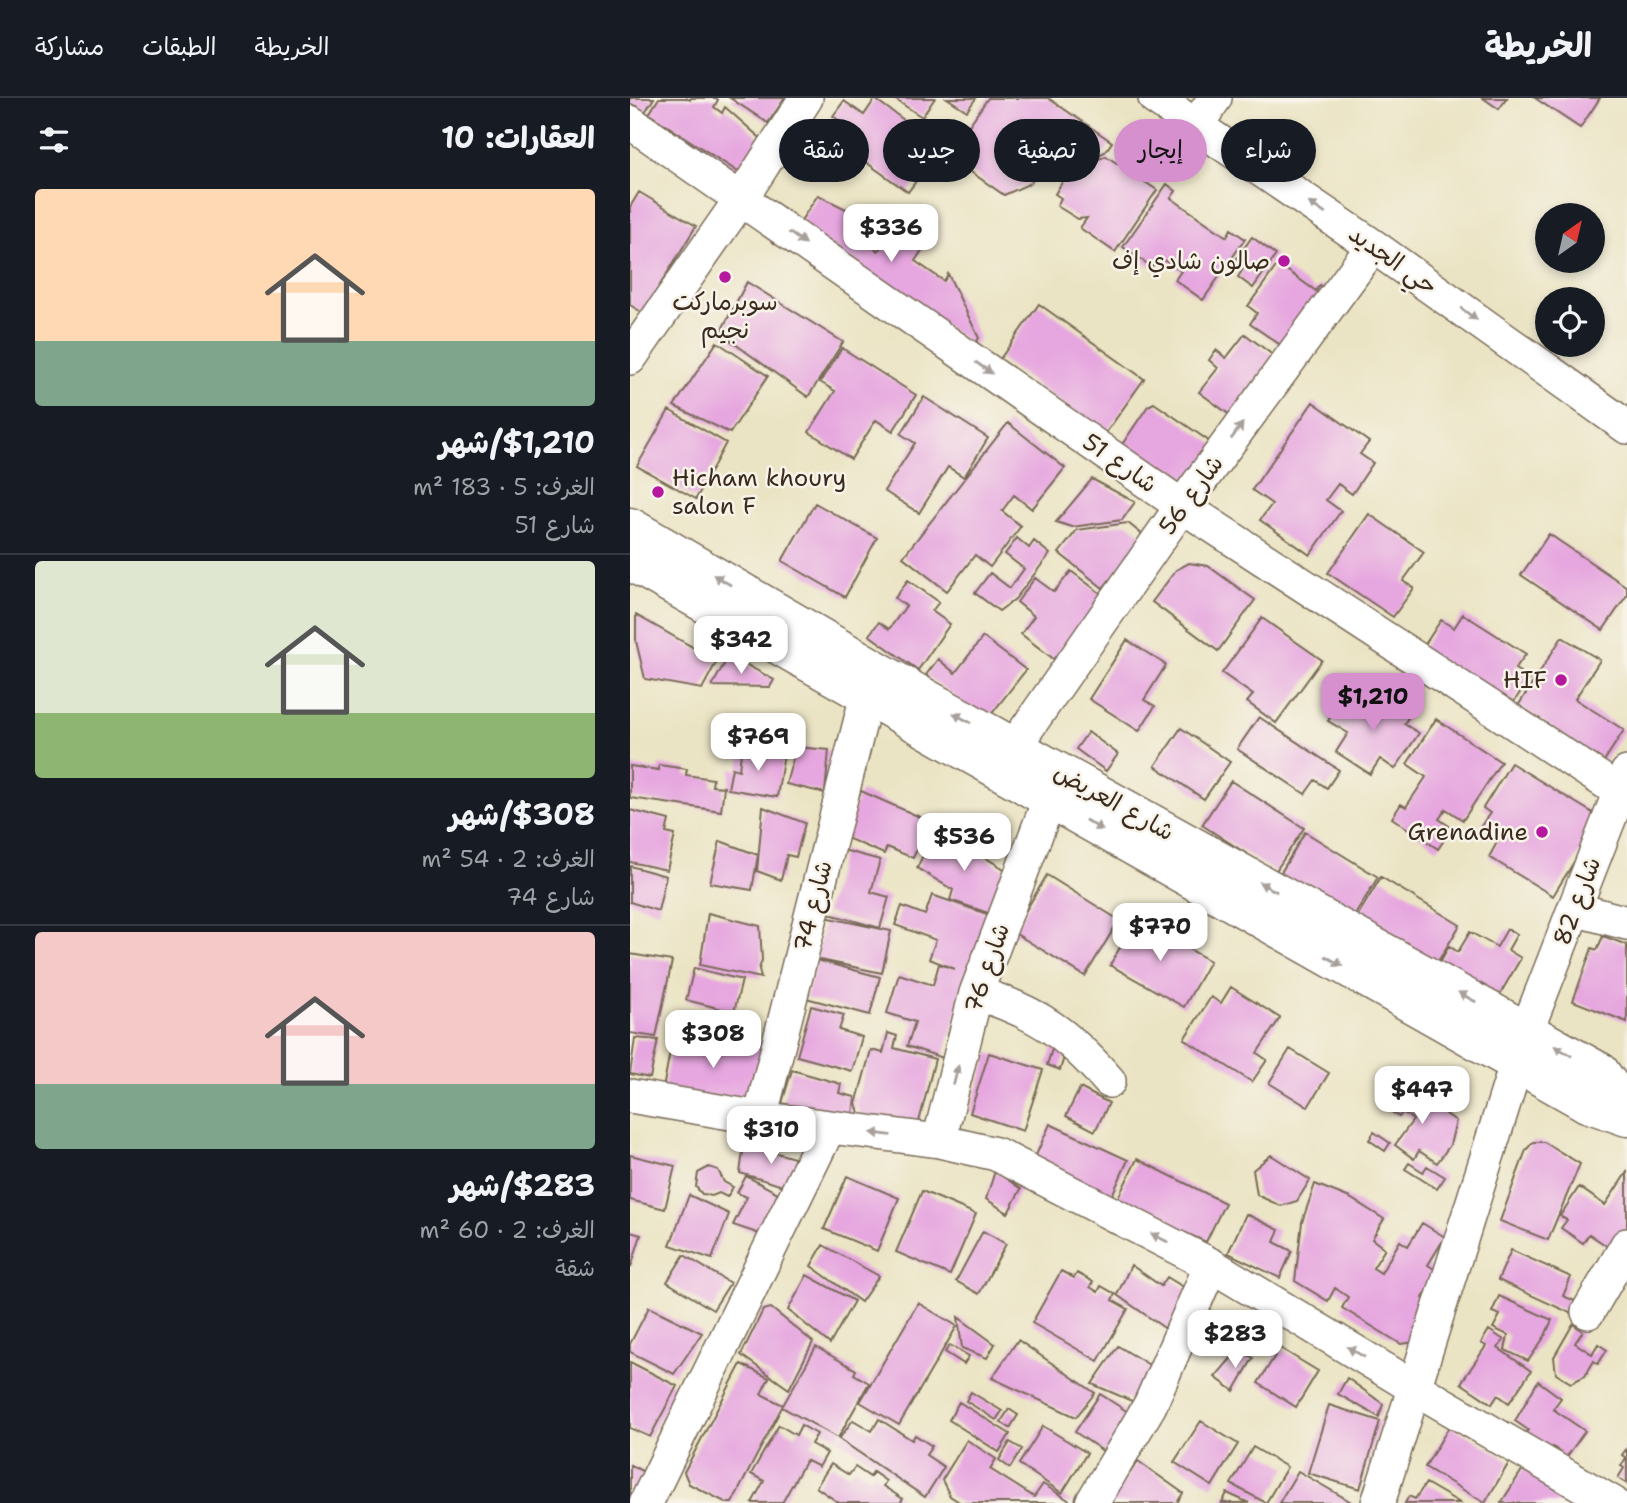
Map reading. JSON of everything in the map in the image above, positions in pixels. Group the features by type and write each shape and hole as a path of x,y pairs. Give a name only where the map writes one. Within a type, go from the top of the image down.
{"main road":[{"name":"شارع العريض","path":"630,527 1014,747 1521,1047"},
{"name":"شارع العريض","path":"630,561 1049,800 1521,1047 1605,1087"},
{"path":"1605,1087 1627,1100"},
{"path":"1605,1087 1627,1117"}],"street":[{"path":"630,358 741,199 806,98"},
{"name":"حي الجديد","path":"1155,98 1186,119"},
{"path":"1201,119 1215,98"},
{"name":"شارع 51","path":"630,122 1182,506 1623,782"},
{"name":"حي الجديد","path":"1207,133 1373,246 1627,427"},
{"name":"شارع 56","path":"1014,747 1182,506 1373,246"},
{"name":"شارع 74","path":"760,1118 867,695"},
{"name":"شارع 82","path":"1378,1503 1521,1047 1623,782"},
{"name":"شارع 76","path":"939,1141 976,993 1049,800"},
{"path":"1574,909 1627,923"},
{"path":"976,993 1012,1004 1041,1019 1075,1043 1110,1081"},
{"path":"1605,1087 1611,1123 1627,1132"},
{"path":"630,1097 829,1128 939,1141 996,1154 1211,1265 1613,1503"},
{"path":"646,1503 829,1128"},
{"path":"1588,1312 1627,1245"},
{"path":"1092,1503 1150,1405 1211,1265"}],"building":[{"path":"630,98 654,98 645,112 630,103"},
{"path":"659,98 716,98 718,100 714,107 722,113 725,107 767,144 746,177 649,114"},
{"path":"730,98 785,98 768,123"},
{"path":"893,98 935,98 922,117"},
{"path":"947,98 976,98 967,111"},
{"path":"988,98 1048,98 1079,119 994,119 994,182 1032,182 1004,195 980,178 980,119 974,119"},
{"path":"1483,98 1507,98 1499,109"},
{"path":"1535,98 1600,98 1580,128"},
{"path":"875,99 902,119 883,119 883,174 869,164 869,119 837,119 833,116 844,101 864,115"},
{"path":"1100,134 1112,142 1100,154"},
{"path":"1106,156 1114,161 1114,182 1145,182 1157,190 1115,252 1080,228 1087,218 1078,219 1057,206 1061,198 1055,194 1062,182 1100,182 1100,158"},
{"path":"894,182 915,182 908,192"},
{"path":"1167,184 1176,191 1171,198 1227,237 1231,229 1245,239 1203,300 1175,280 1181,271 1159,257 1152,267 1123,247"},
{"path":"639,192 696,226 643,313 630,305 630,207"},
{"path":"818,195 868,220 857,235 878,251 894,227 930,238 915,261 944,281 948,274 979,338 974,346 798,225"},
{"path":"1252,237 1276,255 1253,288 1238,277 1243,269 1234,262"},
{"path":"1278,264 1316,291 1320,285 1327,289 1285,348 1250,324 1257,313 1248,306"},
{"path":"747,282 843,342 808,397 720,333"},
{"path":"1039,304 1144,379 1105,434 1000,359"},
{"path":"1245,334 1274,356 1230,415 1199,392 1218,368 1209,360 1216,350 1226,358"},
{"path":"717,342 768,376 730,433 674,406"},
{"path":"842,348 916,395 893,431 876,420 851,459 809,432 835,391 820,382"},
{"path":"924,397 988,438 964,477 948,467 919,513 884,491 915,443 901,434"},
{"path":"1313,402 1369,442 1360,454 1373,463 1352,494 1338,484 1326,500 1341,511 1310,555 1260,520 1272,504 1252,490"},
{"path":"1154,403 1216,446 1182,486 1170,477 1168,481 1119,449 1148,406"},
{"path":"669,410 726,443 696,499 637,466"},
{"path":"1008,423 1065,468 1032,509 1014,495 1002,511 1021,526 990,567 975,555 947,591 903,557"},
{"path":"1092,479 1135,502 1122,520 1072,527 1056,522"},
{"path":"815,503 877,538 845,597 782,561"},
{"path":"1369,514 1424,552 1403,581 1414,588 1393,617 1328,573"},
{"path":"1128,523 1144,536 1103,588 1059,553 1077,530"},
{"path":"1549,534 1627,587 1627,595 1603,630 1521,575"},
{"path":"1017,538 1029,548 1034,541 1050,554 1015,599 999,611 975,593 990,573 1010,588 1024,569 1005,554"},
{"path":"1189,563 1208,566 1255,600 1218,651 1152,602 1176,570"},
{"path":"1071,571 1104,596 1055,660 1021,634 1034,616 1017,602 1035,578 1054,592"},
{"path":"908,580 939,602 932,611 950,624 918,670 869,635 879,622 889,629 906,606 895,598"},
{"path":"1463,614 1526,654 1515,669 1530,678 1509,709 1420,652 1441,620 1454,628"},
{"path":"636,615 717,661 702,689 645,679 636,641"},
{"path":"1262,618 1322,660 1276,723 1247,702 1253,695 1222,673"},
{"path":"983,637 1026,670 986,721 926,675 938,659 955,673"},
{"name":"HIF","path":"1562,637 1600,660 1575,699 1624,730 1604,761 1518,706"},
{"path":"1127,640 1166,665 1144,700 1155,706 1139,731 1089,699"},
{"path":"729,655 774,680 770,687 712,686"},
{"path":"1376,694 1409,716 1404,724 1419,733 1395,769 1380,759 1370,774 1336,752 1348,733 1328,721 1342,699 1354,707 1360,698 1369,705"},
{"path":"1259,717 1339,770 1327,788 1315,780 1305,794 1237,749"},
{"path":"1436,719 1501,762 1463,820 1446,809 1439,819 1452,828 1438,849 1392,818 1401,804 1406,807 1426,777 1407,764"},
{"path":"1181,728 1230,762 1204,799 1155,766"},
{"path":"1088,732 1118,754 1106,771 1076,749"},
{"path":"750,747 784,754 777,797 728,789 732,768 739,770 741,753 749,754"},
{"path":"796,747 829,750 825,793 786,784"},
{"name":"Grenadine","path":"1511,763 1601,818 1553,896 1489,857 1500,837 1481,826 1490,813 1483,808"},
{"path":"659,765 687,769 686,775 713,779 712,786 724,787 721,811 630,798 630,766 659,770"},
{"path":"1231,781 1304,828 1275,872 1202,825"},
{"path":"861,791 929,821 913,858 887,847 884,854 842,836"},
{"path":"763,807 805,823 796,857 787,855 781,880 757,871"},
{"path":"630,810 669,820 666,833 675,835 667,870 630,862"},
{"path":"936,828 1009,872 994,915 950,900 953,890 917,868"},
{"path":"1305,832 1378,877 1349,925 1276,881"},
{"path":"720,841 758,855 752,890 710,883"},
{"path":"843,850 880,860 871,892 889,897 880,928 826,913"},
{"path":"630,866 666,876 658,911 630,902"},
{"path":"1047,875 1119,920 1085,976 1013,932"},
{"path":"1381,877 1460,925 1431,973 1352,925"},
{"path":"932,895 996,917 969,973 943,1058 907,1046 915,1022 887,1013 899,974 933,985 939,964 955,969 929,959 936,940 895,925 902,906 925,915"},
{"path":"708,913 760,926 761,978 700,965"},
{"path":"825,917 891,931 882,973 816,959"},
{"path":"1136,919 1210,961 1184,1007 1110,965"},
{"path":"1507,929 1517,934 1508,950 1521,958 1496,1001 1437,967 1449,946 1458,952 1470,932 1497,947"},
{"path":"1603,936 1627,945 1627,1022 1573,1001 1592,948 1597,950"},
{"path":"630,954 672,961 656,1037 630,1033"},
{"path":"816,960 880,977 870,1015 806,998"},
{"path":"694,968 742,980 734,1012 686,1000"},
{"path":"1231,987 1280,1018 1257,1053 1267,1060 1252,1082 1184,1039 1211,997 1221,1003"},
{"path":"811,1006 844,1015 839,1030 862,1037 852,1071 797,1056"},
{"path":"675,1025 697,1029 696,1036 740,1045 741,1037 764,1042 752,1111 662,1094"},
{"path":"888,1033 897,1036 894,1048 935,1059 919,1122 863,1123 856,1104 871,1050 883,1053"},
{"path":"635,1038 658,1040 650,1078 630,1074"},
{"path":"1055,1040 1068,1044 1060,1070 1047,1065"},
{"path":"1290,1049 1329,1073 1308,1107 1269,1083"},
{"path":"989,1053 1043,1070 1023,1131 970,1113"},
{"path":"792,1070 841,1084 839,1093 855,1097 852,1122 782,1103"},
{"path":"1080,1088 1109,1103 1095,1131 1066,1116"},
{"path":"1412,1090 1456,1121 1450,1145 1437,1163 1419,1151 1414,1159 1395,1145 1413,1120 1403,1112 1399,1117 1383,1106 1393,1091 1405,1100"},
{"path":"1050,1124 1128,1160 1110,1200 1032,1164"},
{"path":"1374,1132 1390,1143 1385,1151 1369,1140"},
{"path":"1533,1142 1544,1142 1580,1164 1548,1240 1500,1221 1526,1150"},
{"path":"744,1144 805,1161 793,1189 740,1173"},
{"path":"630,1155 675,1166 665,1209 630,1200"},
{"path":"1271,1155 1310,1180 1297,1201 1281,1206 1257,1195 1253,1170"},
{"path":"1137,1159 1225,1203 1206,1242 1186,1233 1181,1242 1113,1208"},
{"path":"1409,1163 1423,1172 1427,1166 1445,1177 1437,1189 1405,1169"},
{"path":"709,1167 718,1170 724,1182 733,1187 727,1197 719,1193 712,1196 702,1194 696,1187 698,1173"},
{"path":"995,1171 1021,1189 1008,1213 986,1199"},
{"path":"1627,1172 1627,1242 1620,1255 1589,1234 1583,1243 1561,1228 1567,1220 1560,1216 1579,1187 1605,1205"},
{"path":"746,1176 789,1199 766,1236 733,1225 747,1197 737,1193"},
{"path":"847,1176 899,1198 877,1251 824,1229"},
{"path":"1315,1184 1350,1198 1384,1219 1372,1239 1385,1249 1373,1268 1381,1273 1400,1241 1408,1246 1422,1223 1445,1237 1428,1265 1439,1272 1423,1298 1427,1301 1420,1313 1429,1318 1415,1342 1401,1344 1342,1308 1348,1297 1335,1288 1328,1301 1295,1281 1302,1222"},
{"path":"922,1191 976,1214 950,1275 896,1252"},
{"path":"689,1195 729,1214 712,1259 670,1245"},
{"path":"1246,1214 1279,1230 1274,1242 1292,1251 1280,1278 1228,1253"},
{"path":"983,1231 1006,1244 979,1294 956,1281"},
{"path":"630,1232 641,1235 631,1267 630,1267"},
{"path":"823,1245 879,1276 861,1302 811,1266"},
{"path":"1511,1250 1571,1277 1563,1296 1575,1301 1570,1313 1498,1280"},
{"path":"684,1255 730,1283 713,1310 667,1282"},
{"path":"1131,1265 1161,1286 1167,1277 1193,1293 1173,1334 1117,1295"},
{"path":"1061,1271 1074,1278 1077,1273 1093,1282 1090,1287 1098,1292 1101,1286 1115,1294 1112,1300 1128,1309 1098,1361 1032,1323"},
{"path":"807,1275 854,1301 830,1344 788,1310"},
{"path":"1499,1296 1552,1320 1528,1361 1505,1350 1508,1335 1493,1328 1500,1315 1492,1312"},
{"path":"918,1303 957,1326 899,1425 860,1402"},
{"path":"649,1307 702,1333 674,1374 630,1352 630,1344"},
{"path":"771,1308 813,1342 789,1389 741,1355 763,1310"},
{"path":"958,1317 995,1344 987,1358 962,1348"},
{"path":"1573,1324 1583,1331 1575,1343 1592,1354 1598,1344 1607,1350 1598,1364 1594,1361 1585,1376 1571,1383 1556,1374 1554,1357"},
{"path":"1489,1330 1504,1340 1498,1348 1531,1371 1509,1403 1498,1395 1492,1404 1461,1383 1486,1346 1481,1343"},
{"path":"1018,1340 1095,1393 1076,1417 992,1378"},
{"path":"950,1345 969,1356 964,1364 945,1352"},
{"path":"1118,1346 1161,1372 1141,1405 1092,1384"},
{"path":"816,1347 856,1370 854,1374 869,1383 838,1438 782,1407"},
{"path":"1280,1348 1318,1371 1296,1407 1258,1383"},
{"path":"1239,1349 1253,1358 1234,1391 1215,1377"},
{"path":"630,1362 677,1386 650,1437 630,1428"},
{"path":"741,1364 769,1378 761,1394 783,1405 732,1503 727,1503 689,1484 684,1472"},
{"path":"1347,1378 1383,1404 1379,1417 1338,1394"},
{"path":"1538,1381 1561,1398 1553,1409 1585,1431 1563,1462 1553,1456 1557,1450 1553,1447 1548,1454 1523,1437 1528,1430 1515,1421"},
{"path":"971,1392 1002,1411 996,1420 966,1401"},
{"path":"1100,1394 1131,1414 1106,1453 1075,1432"},
{"path":"959,1402 1010,1434 999,1452 949,1420"},
{"path":"1329,1405 1380,1421 1360,1489 1308,1473"},
{"path":"1009,1409 1018,1415 1010,1428 1001,1422"},
{"path":"879,1419 912,1440 915,1435 932,1446 926,1455 944,1467 925,1497 839,1439 853,1420 872,1431"},
{"path":"1201,1421 1238,1444 1212,1486 1174,1462"},
{"path":"779,1425 796,1435 801,1425 817,1434 811,1444 827,1453 819,1467 806,1460 782,1503 752,1503 764,1481 751,1474"},
{"path":"1450,1425 1510,1461 1485,1503 1425,1467"},
{"path":"1043,1426 1087,1453 1062,1493 1019,1464"},
{"path":"967,1440 996,1459 990,1469 1034,1497 1043,1484 1073,1503 961,1503 950,1496 942,1480"},
{"path":"1010,1442 1022,1449 1010,1468 999,1460"},
{"path":"1253,1447 1287,1467 1266,1503 1231,1484"},
{"path":"1627,1448 1627,1484 1618,1478 1624,1468 1621,1466 1626,1458 1622,1455"},
{"path":"1138,1461 1183,1493 1177,1503 1109,1503"},
{"path":"1528,1461 1586,1503 1501,1503"},
{"path":"831,1464 849,1475 855,1467 870,1477 873,1472 886,1481 883,1486 903,1499 900,1503 839,1503 816,1487"},
{"path":"630,1465 644,1472 630,1497"},
{"path":"1298,1471 1353,1503 1279,1503"},
{"path":"1426,1483 1460,1503 1405,1503 1409,1496 1415,1499"},
{"path":"1227,1493 1249,1503 1222,1503"}],"place":[{"name":"صالون شادي إف","path":"1284,261"},
{"name":"سوبرماركت نجيم","path":"725,277"},
{"name":"Hicham khoury salon F","path":"658,492"},
{"name":"HIF","path":"1561,680"},
{"name":"Grenadine","path":"1542,832"}]}
